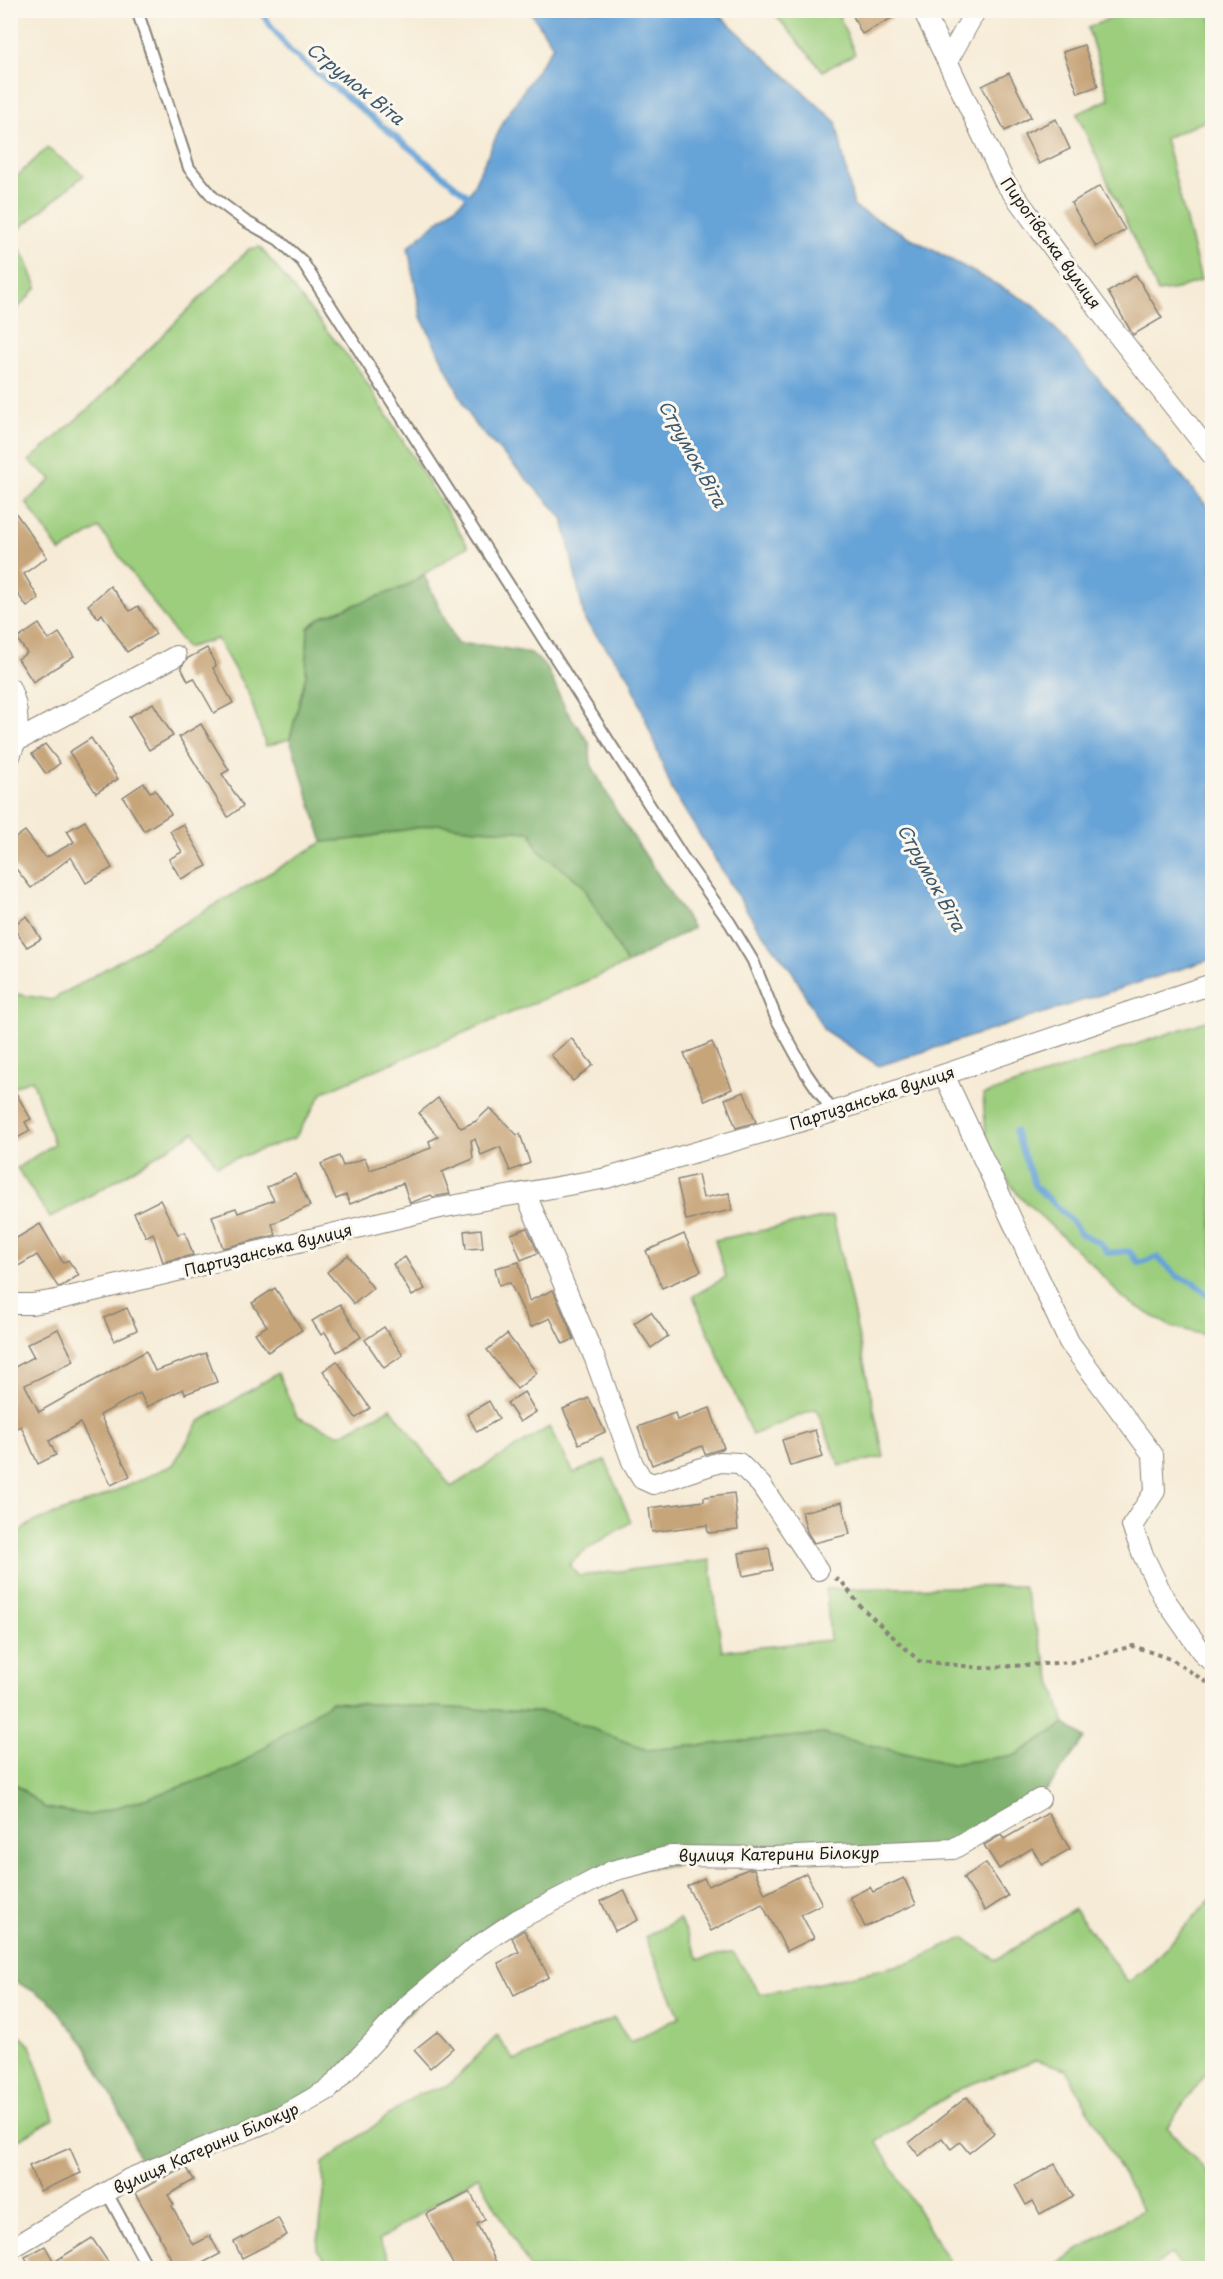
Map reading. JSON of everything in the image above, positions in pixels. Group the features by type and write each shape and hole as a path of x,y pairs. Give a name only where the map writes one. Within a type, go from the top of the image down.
{"street":[{"name":"Пирогівська вулиця","path":"923,10 1004,181 1113,329 1212,455"},
{"path":"948,60 976,10"},
{"path":"14,749 176,656"},
{"path":"10,688 17,705 14,749"},
{"name":"Партизанська вулиця","path":"10,1304 32,1304 56,1300 440,1208 608,1178 833,1112 1212,984"},
{"path":"944,1074 1070,1342 1153,1455 1155,1491 1132,1526 1143,1556 1164,1598 1204,1655 1212,1661"},
{"path":"526,1194 595,1359 633,1464 642,1479 652,1484 720,1462 740,1463 761,1485 818,1570"},
{"name":"вулиця Катерини Білокур","path":"10,2249 129,2180 284,2115 329,2089 409,2004 478,1946 517,1920 612,1871 671,1856 772,1857 953,1849 1040,1799"}],"lane":[{"path":"137,10 189,168 213,197 245,221 279,240 302,261 682,856 736,932 753,961 777,1020 807,1073 833,1112"},
{"path":"107,2193 148,2268"}],"path":[{"path":"818,1570 842,1582 861,1607 919,1661 981,1668 1072,1662 1133,1646 1173,1660 1212,1686"}],"green space":[{"path":"772,11 837,11 855,54 823,71"},
{"path":"1126,11 1212,11 1212,118 1165,138 1201,280 1177,289 1158,292 1077,114 1109,99 1088,28"},
{"path":"47,148 84,175 11,236 11,182"},
{"path":"11,236 25,257 37,287 11,316"},
{"path":"260,247 360,372 468,546 404,587 322,617 308,628 306,675 290,739 266,746 249,695 217,639 186,648 99,528 60,552 26,502 52,479 29,461 97,401 249,249"},
{"path":"424,575 457,644 484,645 531,653 547,668 566,710 589,742 591,764 617,812 693,928 627,964 582,884 538,850 531,832 436,824 356,839 323,842 290,739 306,675 308,628 322,617 404,587"},
{"path":"436,824 531,832 538,850 582,884 627,964 323,1092 295,1138 217,1165 194,1132 50,1218 17,1168 54,1144 32,1079 11,1088 10,993 52,1000 323,842 356,839"},
{"path":"1212,1019 1212,1337 1170,1326 1122,1298 1092,1264 1019,1196 987,1150 983,1095"},
{"path":"833,1216 884,1457 840,1466 816,1409 752,1435 693,1296 726,1277 715,1240"},
{"path":"278,1373 297,1417 340,1435 391,1408 451,1487 549,1427 574,1473 605,1460 631,1522 584,1551 569,1565 579,1576 710,1560 722,1651 830,1640 826,1589 1023,1586 1065,1724 1016,1755 951,1764 823,1734 647,1750 552,1713 331,1702 234,1768 148,1798 90,1815 45,1808 11,1780 10,1538 33,1522 97,1499 173,1465 199,1422"},
{"path":"331,1702 552,1713 647,1750 823,1734 951,1764 1016,1755 1065,1724 1085,1738 1040,1799 953,1849 773,1857 612,1871 478,1946 329,2089 141,2163 121,2114 85,2045 48,1999 11,1979 10,1780 45,1808 90,1815 148,1798 234,1768"},
{"path":"1212,1898 1212,2065 1167,2127 1212,2178 1212,2268 1182,2268 1171,2254 1151,2268 1061,2268 1058,2263 1142,2210 1066,2069 1036,2060 963,2087 876,2141 953,2268 530,2268 478,2176 379,2240 394,2268 331,2268 317,2249 324,2194 323,2163 418,2094 449,2085 497,2036 515,2061 614,2018 630,2042 680,2017 645,1937 679,1919 699,1959 733,1952 760,1994 912,1962 963,1938 996,1960 1074,1909 1128,1982 1147,1968"},
{"path":"10,2025 30,2045 54,2119 11,2144"}],"water":[{"path":"530,11 715,11 836,122 854,207 1036,306 1212,512 1212,959 879,1066 824,1030 792,971 756,925 672,790 630,678 585,621 563,518 473,422 421,317 408,247 469,195 505,118 553,46"}],"building":[{"path":"850,10 907,10 862,34"},
{"path":"1084,45 1098,86 1078,93 1063,52"},
{"path":"1009,73 1031,117 1005,131 982,86"},
{"path":"1056,119 1070,149 1039,164 1024,134"},
{"path":"1100,186 1125,230 1096,247 1071,203"},
{"path":"1136,275 1162,318 1133,335 1108,292"},
{"path":"10,505 47,557 24,574 39,599 27,607 10,583"},
{"path":"110,586 130,611 138,606 156,634 127,652 102,614 98,618 88,605"},
{"path":"39,624 49,640 59,633 74,656 33,682 18,659 27,653 17,639"},
{"path":"207,648 216,666 213,668 233,703 214,713 194,678 188,681 181,667 188,658"},
{"path":"153,703 173,736 149,750 129,717"},
{"path":"201,724 229,770 222,774 243,806 228,817 179,737"},
{"path":"91,738 118,779 96,793 69,752"},
{"path":"45,744 60,763 46,774 32,754"},
{"path":"144,783 150,792 155,790 171,814 144,831 123,797"},
{"path":"85,821 112,868 86,883 71,857 31,888 10,861 10,842 25,831 46,858 74,842 67,831"},
{"path":"183,824 207,866 181,879 169,859 182,852 170,831"},
{"path":"27,916 41,939 27,947 12,926"},
{"path":"571,1038 593,1065 573,1081 551,1055"},
{"path":"712,1042 732,1089 705,1101 684,1054"},
{"path":"10,1083 31,1119 25,1122 30,1131 10,1142"},
{"path":"744,1092 756,1122 736,1128 725,1099"},
{"path":"438,1098 461,1128 476,1121 490,1108 517,1135 520,1134 530,1163 510,1171 500,1147 481,1155 475,1139 471,1140 473,1159 442,1172 450,1194 433,1197 431,1195 410,1203 403,1183 350,1204 346,1195 336,1199 321,1164 339,1156 343,1166 365,1158 370,1170 431,1148 429,1141 438,1137 419,1113"},
{"path":"295,1174 310,1206 272,1224 276,1235 223,1248 212,1216 236,1208 238,1213 274,1200 267,1187"},
{"path":"698,1175 703,1198 729,1193 732,1210 686,1220 677,1180"},
{"path":"160,1200 178,1234 185,1232 193,1255 163,1262 153,1233 146,1237 134,1213"},
{"path":"40,1224 63,1263 68,1260 79,1275 62,1286 58,1287 37,1255 10,1271 10,1242"},
{"path":"527,1228 538,1253 521,1260 511,1234"},
{"path":"481,1229 483,1248 466,1249 464,1231"},
{"path":"684,1234 701,1271 662,1288 646,1251"},
{"path":"348,1255 373,1288 354,1304 327,1272"},
{"path":"405,1257 425,1289 412,1296 393,1264"},
{"path":"519,1262 529,1301 553,1290 574,1339 563,1344 550,1318 531,1327 510,1283 499,1285 495,1268"},
{"path":"275,1288 302,1330 268,1352 255,1333 267,1326 252,1303"},
{"path":"340,1304 361,1337 337,1352 325,1332 321,1335 312,1321"},
{"path":"127,1308 137,1330 114,1341 104,1318"},
{"path":"651,1312 668,1336 651,1348 634,1323"},
{"path":"384,1327 403,1355 384,1368 365,1340"},
{"path":"58,1329 74,1361 25,1385 39,1412 146,1351 155,1371 206,1353 217,1382 185,1394 183,1389 147,1407 140,1393 100,1415 130,1476 111,1485 80,1423 49,1441 56,1455 38,1464 21,1426 10,1431 10,1357 15,1367 34,1357 27,1344"},
{"path":"507,1334 537,1373 517,1389 487,1350"},
{"path":"337,1361 370,1408 356,1418 323,1371"},
{"path":"524,1392 536,1412 520,1422 507,1403"},
{"path":"589,1398 605,1432 579,1444 563,1409"},
{"path":"489,1401 499,1419 477,1432 467,1414"},
{"path":"710,1408 724,1448 705,1454 702,1446 652,1465 638,1427 675,1413 677,1420"},
{"path":"815,1430 823,1457 790,1466 782,1440"},
{"path":"734,1493 738,1530 708,1533 707,1525 652,1532 649,1508 704,1501 704,1497"},
{"path":"842,1502 850,1534 814,1543 807,1532 802,1512"},
{"path":"769,1548 773,1570 743,1576 739,1553"},
{"path":"1048,1813 1070,1849 1042,1865 1032,1848 999,1869 984,1845 1001,1835 1004,1839"},
{"path":"986,1863 1008,1896 985,1911 963,1878"},
{"path":"748,1869 754,1869 765,1894 806,1873 822,1904 801,1914 814,1938 787,1951 762,1904 711,1931 687,1886 704,1878 708,1886"},
{"path":"904,1878 916,1904 865,1927 850,1897 870,1887 873,1892"},
{"path":"624,1890 638,1920 615,1931 601,1901"},
{"path":"524,1930 549,1977 514,1995 498,1963 519,1952 512,1938"},
{"path":"438,2031 453,2048 430,2068 414,2050"},
{"path":"967,2097 994,2133 969,2153 960,2142 951,2149 942,2138 919,2156 909,2143"},
{"path":"70,2148 81,2173 40,2191 29,2166"},
{"path":"1055,2164 1073,2196 1040,2214 1033,2201 1026,2205 1015,2185"},
{"path":"187,2168 194,2180 168,2195 174,2205 172,2206 193,2245 210,2236 220,2254 193,2268 176,2268 135,2193"},
{"path":"470,2192 485,2220 477,2224 499,2268 455,2268 426,2214"},
{"path":"278,2218 287,2235 242,2258 234,2242"},
{"path":"92,2238 112,2268 31,2268 25,2257 45,2246 54,2262"}],"waterway":[{"name":"Струмок Віта","path":"259,10 290,51 473,200"},
{"name":"Струмок Віта","path":"1015,1131 1035,1186 1071,1220 1080,1233 1100,1243 1108,1253 1129,1251 1139,1263 1157,1257 1178,1277 1193,1282 1212,1299"}]}
